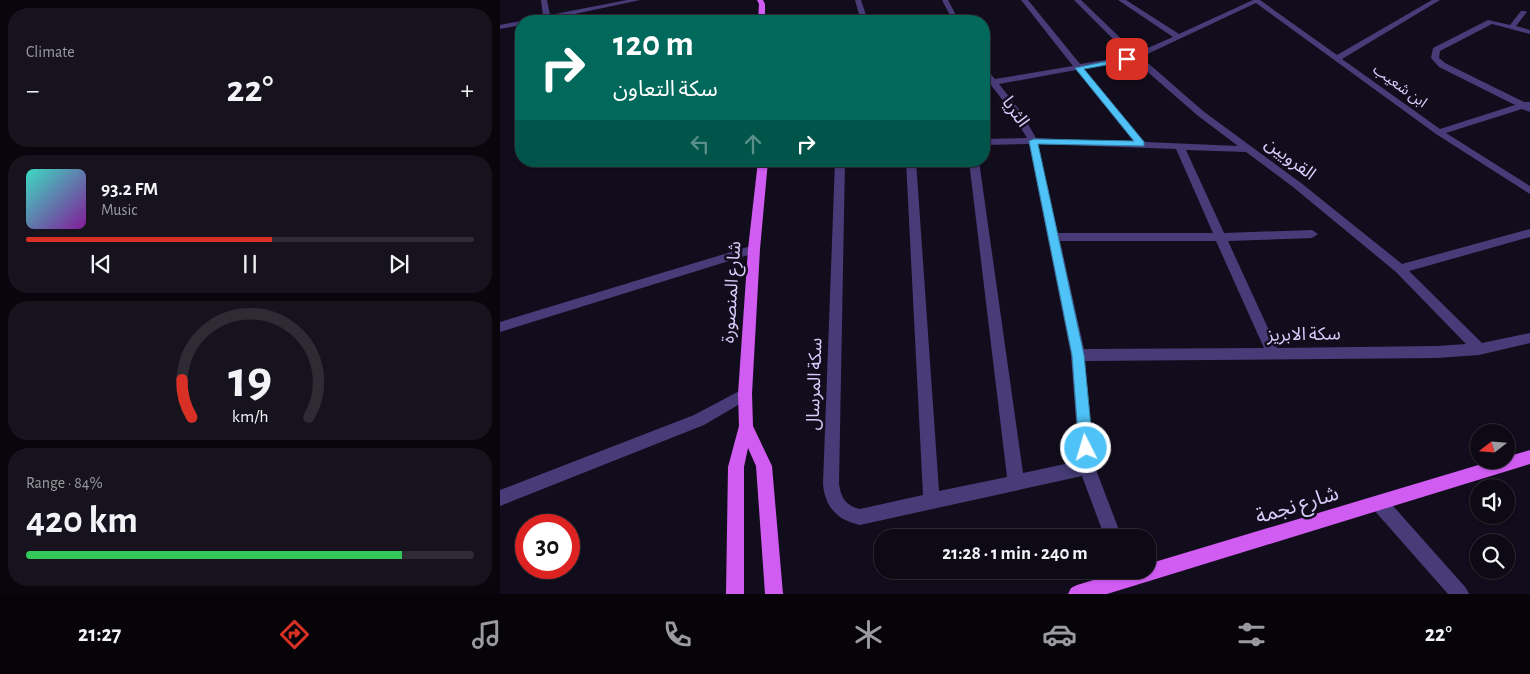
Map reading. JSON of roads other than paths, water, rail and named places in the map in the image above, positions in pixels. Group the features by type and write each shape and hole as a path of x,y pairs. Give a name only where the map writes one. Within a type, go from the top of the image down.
{"main road":[{"path":"762,15 763,1"},
{"name":"شارع المنصورة","path":"735,594 736,467 746,426 745,394 754,249 763,167"},
{"name":"شارع المنصورة","path":"746,426 764,466 774,594"},
{"name":"شارع نجمة","path":"1156,566 1380,504 1530,457"},
{"name":"شارع نجمة","path":"1084,593 1117,579"}],"street":[{"path":"544,0 546,15"},
{"path":"562,15 634,0"},
{"path":"858,0 862,15"},
{"path":"945,0 953,15"},
{"path":"1024,0 1141,144"},
{"name":"القرويين","path":"1077,0 1135,57 1200,113 1318,201 1400,270 1479,349"},
{"path":"1121,0 1178,37"},
{"path":"990,83 1135,57 1256,0"},
{"name":"ابن شعيب","path":"1256,0 1439,132 1530,192"},
{"path":"1338,58 1438,0"},
{"path":"1512,27 1524,12"},
{"path":"1528,106 1442,65 1435,58 1436,50 1487,24 1498,23 1530,32"},
{"path":"500,27 515,24"},
{"name":"الثريا","path":"990,84 1029,131 1034,141 1078,355 1087,467 1111,529"},
{"path":"1439,132 1528,106"},
{"path":"990,142 1034,141 1249,149"},
{"path":"1180,146 1273,354"},
{"name":"سكة المرسال","path":"840,167 831,484 834,500 844,512 860,518 1087,467"},
{"path":"911,167 932,502"},
{"path":"975,167 1016,483"},
{"path":"1400,270 1530,233"},
{"path":"1055,237 1221,237 1312,234"},
{"path":"500,328 754,249"},
{"name":"سكة الابريز","path":"1078,355 1437,352 1479,349 1530,338"},
{"path":"500,498 698,420 745,394"},
{"path":"1380,504 1460,594"}]}
